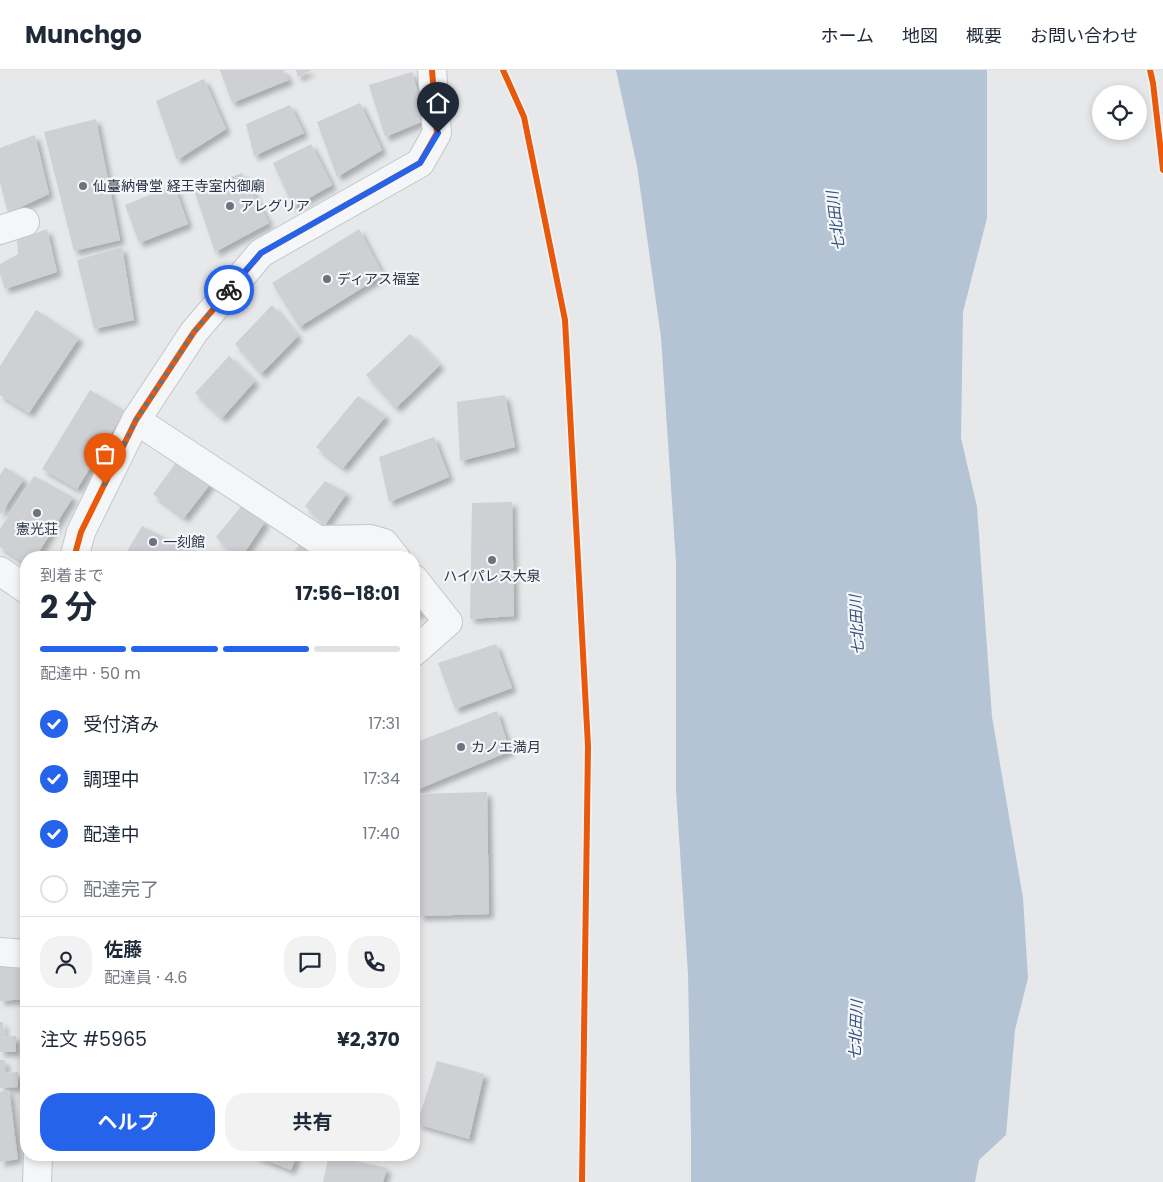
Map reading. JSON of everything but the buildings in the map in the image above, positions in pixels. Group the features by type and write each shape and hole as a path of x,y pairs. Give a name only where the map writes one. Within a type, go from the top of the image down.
{"street":[{"path":"76,551 82,532 136,420 194,332 261,253 420,163 438,133 432,70"},
{"path":"136,420 318,540 370,539 384,543 390,551"},
{"path":"0,571 20,585"},
{"path":"420,587 448,622 420,647"},
{"path":"0,952 20,954"},
{"path":"37,1182 38,1161"}],"water":[{"name":"七北田川","path":"616,70 987,70 987,218 963,312 961,438 977,507 992,717 1023,898 1028,978 1015,1030 1006,1135 979,1160 975,1182 691,1182 688,974 676,790 676,562 661,337 637,166"}],"cycle path":[{"path":"76,551 81,532 136,420 194,332 261,253 420,163 437,133 432,70"},
{"path":"503,70 524,117 565,320 588,746 582,1182"},
{"path":"1150,70 1163,170"}],"way so far":[{"path":"105,484 136,420 194,332 229,290"}],"place":[{"name":"仙臺納骨堂 経王寺室内御廟","path":"83,186"},
{"name":"アレグリア","path":"230,206"},
{"name":"ディアス福室","path":"327,279"},
{"name":"憲光荘","path":"37,513"},
{"name":"一刻館","path":"153,542"},
{"name":"ハイパレス大泉","path":"492,560"},
{"name":"カノエ満月","path":"461,747"}],"route":[{"path":"229,290 261,253 420,163 438,133"}]}
